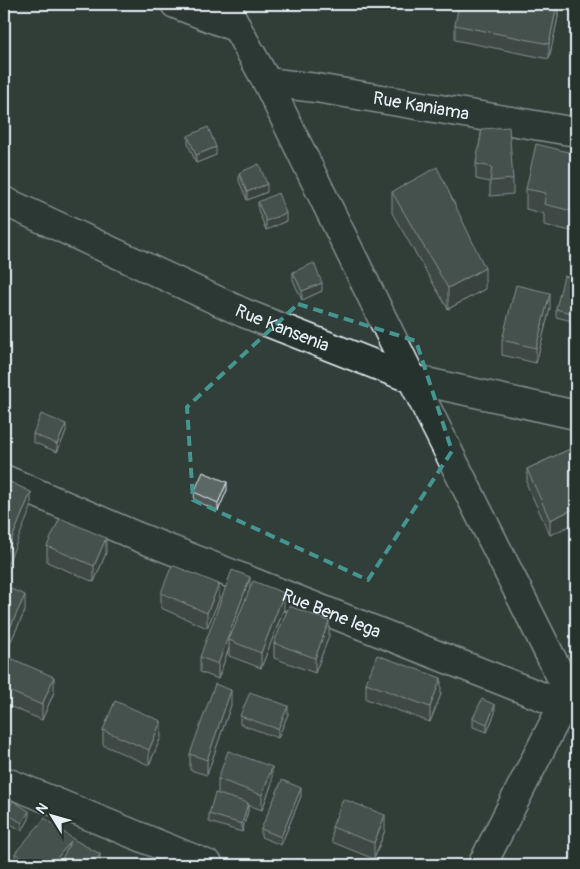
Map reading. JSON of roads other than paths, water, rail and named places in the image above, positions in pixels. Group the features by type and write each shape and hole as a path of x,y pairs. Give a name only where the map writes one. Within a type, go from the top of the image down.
{"street":[{"path":"174,4 232,16 267,82 572,708 482,865"},
{"name":"Rue Kaniama","path":"267,82 576,132"},
{"name":"Rue Kansenia","path":"4,201 244,312 412,379 576,414"},
{"name":"Rue Bene lega","path":"4,479 136,536 572,708"},
{"path":"4,781 207,865"}]}
